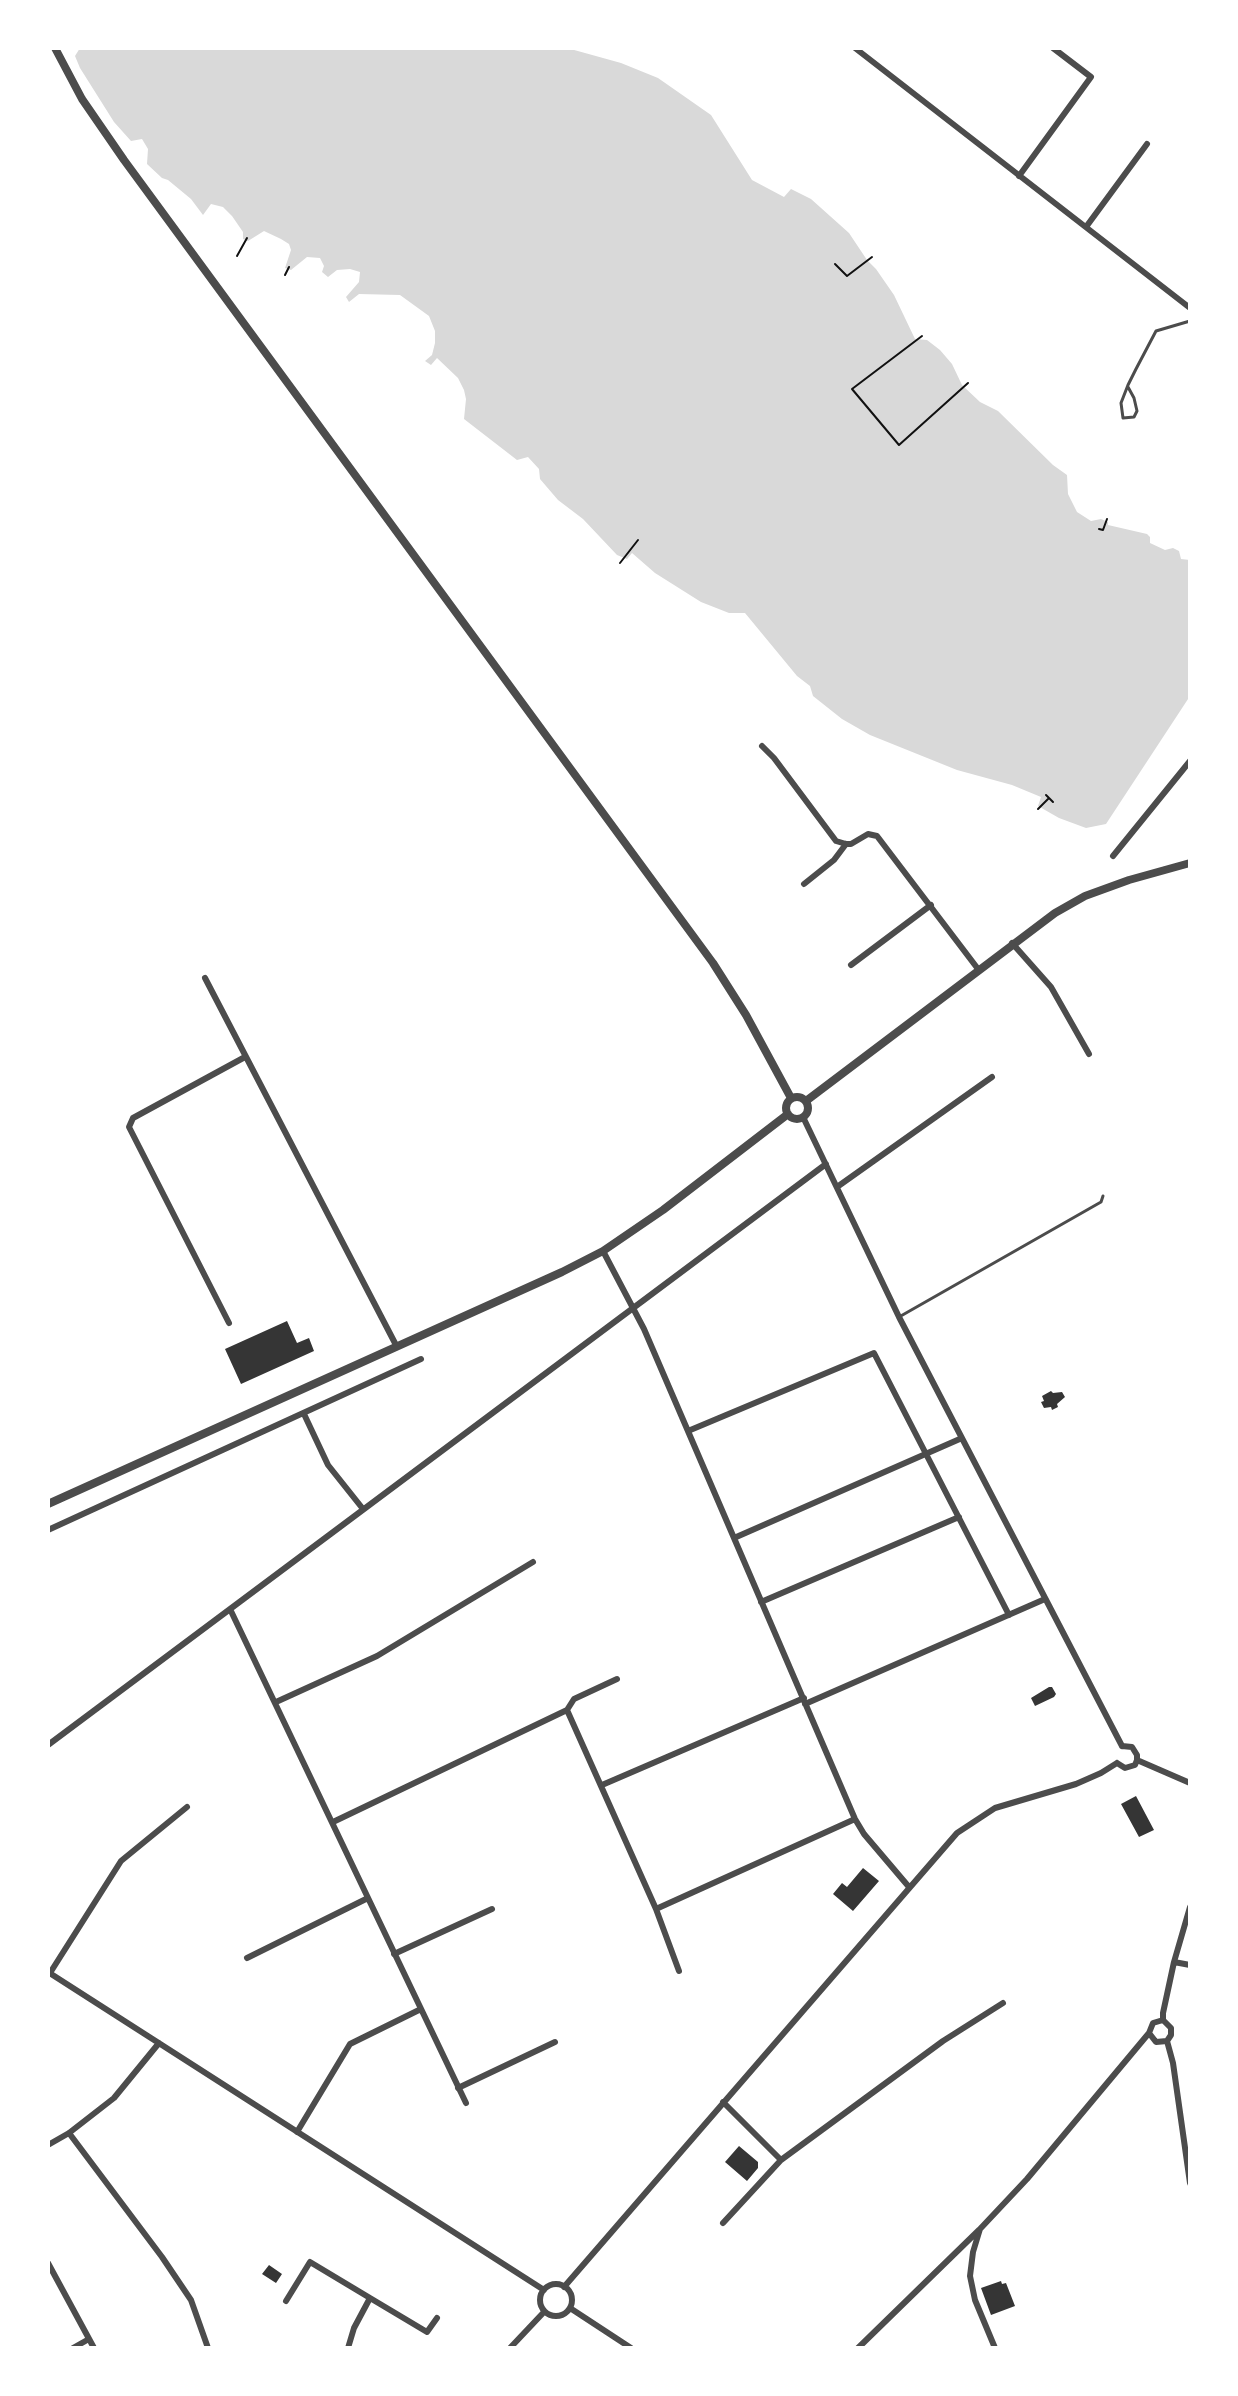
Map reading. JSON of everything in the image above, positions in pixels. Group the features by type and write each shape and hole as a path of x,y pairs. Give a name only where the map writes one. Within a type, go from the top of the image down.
{"street":[{"path":"55,48 82,99 124,160 713,963 746,1015 791,1098"},
{"path":"855,48 1190,307"},
{"path":"1019,176 1091,77 1053,48"},
{"path":"1086,227 1147,144"},
{"path":"762,746 833,838 851,844 868,834 877,836 978,969"},
{"path":"1113,856 1190,761"},
{"path":"804,884 834,860 846,844"},
{"path":"806,1101 1055,913 1085,896 1190,863"},
{"path":"851,965 931,905"},
{"path":"1012,943 1051,987 1089,1054"},
{"path":"205,978 397,1347"},
{"path":"229,1323 129,1130 133,1118 245,1057"},
{"path":"837,1187 992,1077"},
{"path":"798,1096 806,1101 808,1112 803,1117 796,1119 788,1114 786,1107 791,1098 798,1096"},
{"path":"48,1504 603,1251 663,1210 788,1114"},
{"path":"803,1117 899,1317 1122,1746"},
{"path":"48,1745 826,1164"},
{"path":"603,1251 633,1308 688,1431 855,1819 909,1887"},
{"path":"688,1431 874,1353 1009,1615"},
{"path":"48,1530 421,1359"},
{"path":"304,1414 328,1465 363,1509"},
{"path":"734,1538 962,1438"},
{"path":"761,1602 959,1517"},
{"path":"276,1702 377,1656 533,1562"},
{"path":"602,1785 1045,1599"},
{"path":"230,1609 466,2103"},
{"path":"333,1822 567,1710 574,1699 617,1679"},
{"path":"567,1710 656,1909 679,1971"},
{"path":"1122,1746 1135,1750 1135,1765 1125,1768 1117,1763 1115,1753 1122,1746"},
{"path":"1137,1760 1188,1784"},
{"path":"564,2287 957,1833 995,1808 1076,1784 1117,1763"},
{"path":"187,1807 121,1861 49,1973 544,2290"},
{"path":"656,1909 855,1819"},
{"path":"247,1958 368,1898"},
{"path":"1190,1907 1163,2013 1163,2020 1171,2028 1167,2041 1173,2063 1190,2183"},
{"path":"394,1954 492,1909"},
{"path":"1174,1962 1190,1965"},
{"path":"723,2223 781,2160 943,2041 1003,2003"},
{"path":"297,2132 350,2044 421,2009"},
{"path":"858,2348 1027,2179 1149,2033 1153,2023 1163,2020"},
{"path":"1149,2033 1156,2042 1167,2041"},
{"path":"458,2088 555,2042"},
{"path":"48,2145 69,2133 114,2098 159,2043"},
{"path":"723,2102 781,2160"},
{"path":"69,2133 191,2300 208,2348"},
{"path":"980,2229 970,2276 975,2300 995,2348"},
{"path":"286,2301 310,2262 427,2332 437,2318"},
{"path":"48,2263 94,2348"},
{"path":"544,2312 540,2303 544,2290 551,2285 564,2287 570,2294 570,2308"},
{"path":"348,2348 354,2328 370,2298"},
{"path":"544,2312 558,2316 570,2308"},
{"path":"570,2308 631,2348"},
{"path":"510,2348 544,2312"},
{"path":"73,2348 89,2339"},
{"path":"616,2348 621,2341"}],"lane":[{"path":"1128,387 1137,411 1134,417 1123,418 1121,403 1128,387 1156,331 1190,321"},
{"path":"899,1317 1101,1202 1103,1196"}],"path":[{"path":"237,256 247,238"},
{"path":"835,264 847,276 872,257"},
{"path":"285,275 289,267"},
{"path":"922,336 852,389 899,445 968,383"},
{"path":"1099,529 1103,530 1107,519"},
{"path":"620,563 638,540"},
{"path":"1038,809 1047,796 1053,802"}],"shaded area":[{"path":"80,48 567,48 621,63 658,78 711,115 752,180 784,197 791,189 811,199 849,233 894,295 915,339 927,340 940,350 952,364 962,385 980,402 998,411 1067,475 1068,494 1077,512 1091,521 1101,519 1108,525 1147,534 1150,543 1165,550 1173,548 1179,551 1181,559 1190,560 1190,696 1106,824 1086,828 1059,818 1038,806 1041,797 1012,785 957,770 870,735 842,719 813,696 810,686 797,676 745,613 729,613 701,602 655,573 632,553 627,559 617,555 583,519 558,500 540,479 539,469 528,457 517,460 464,419 466,399 458,378 437,358 431,365 425,361 432,355 435,343 435,331 429,316 400,295 359,294 349,302 346,297 359,282 360,272 337,270 328,277 322,272 324,266 320,258 307,257 291,270 285,268 291,250 289,244 264,231 248,241 243,239 243,232 223,207 211,204 203,215 191,199 147,164 148,149 142,139 131,141 114,122 80,68 75,56"}],"building":[{"path":"287,1321 297,1343 309,1338 314,1351 241,1384 225,1349"},
{"path":"1051,1391 1062,1392 1065,1397 1052,1410 1051,1407 1044,1408 1041,1402 1044,1401 1042,1396"},
{"path":"1049,1687 1056,1694 1054,1697 1035,1706 1031,1698"},
{"path":"1136,1796 1154,1830 1139,1837 1121,1804"},
{"path":"863,1868 879,1881 853,1911 833,1894 842,1883 847,1887"},
{"path":"739,2146 758,2162 758,2168 747,2181 725,2162"},
{"path":"269,2265 282,2274 276,2283 262,2274"},
{"path":"1001,2281 1002,2284 1006,2283 1015,2306 991,2315 981,2288"}]}
